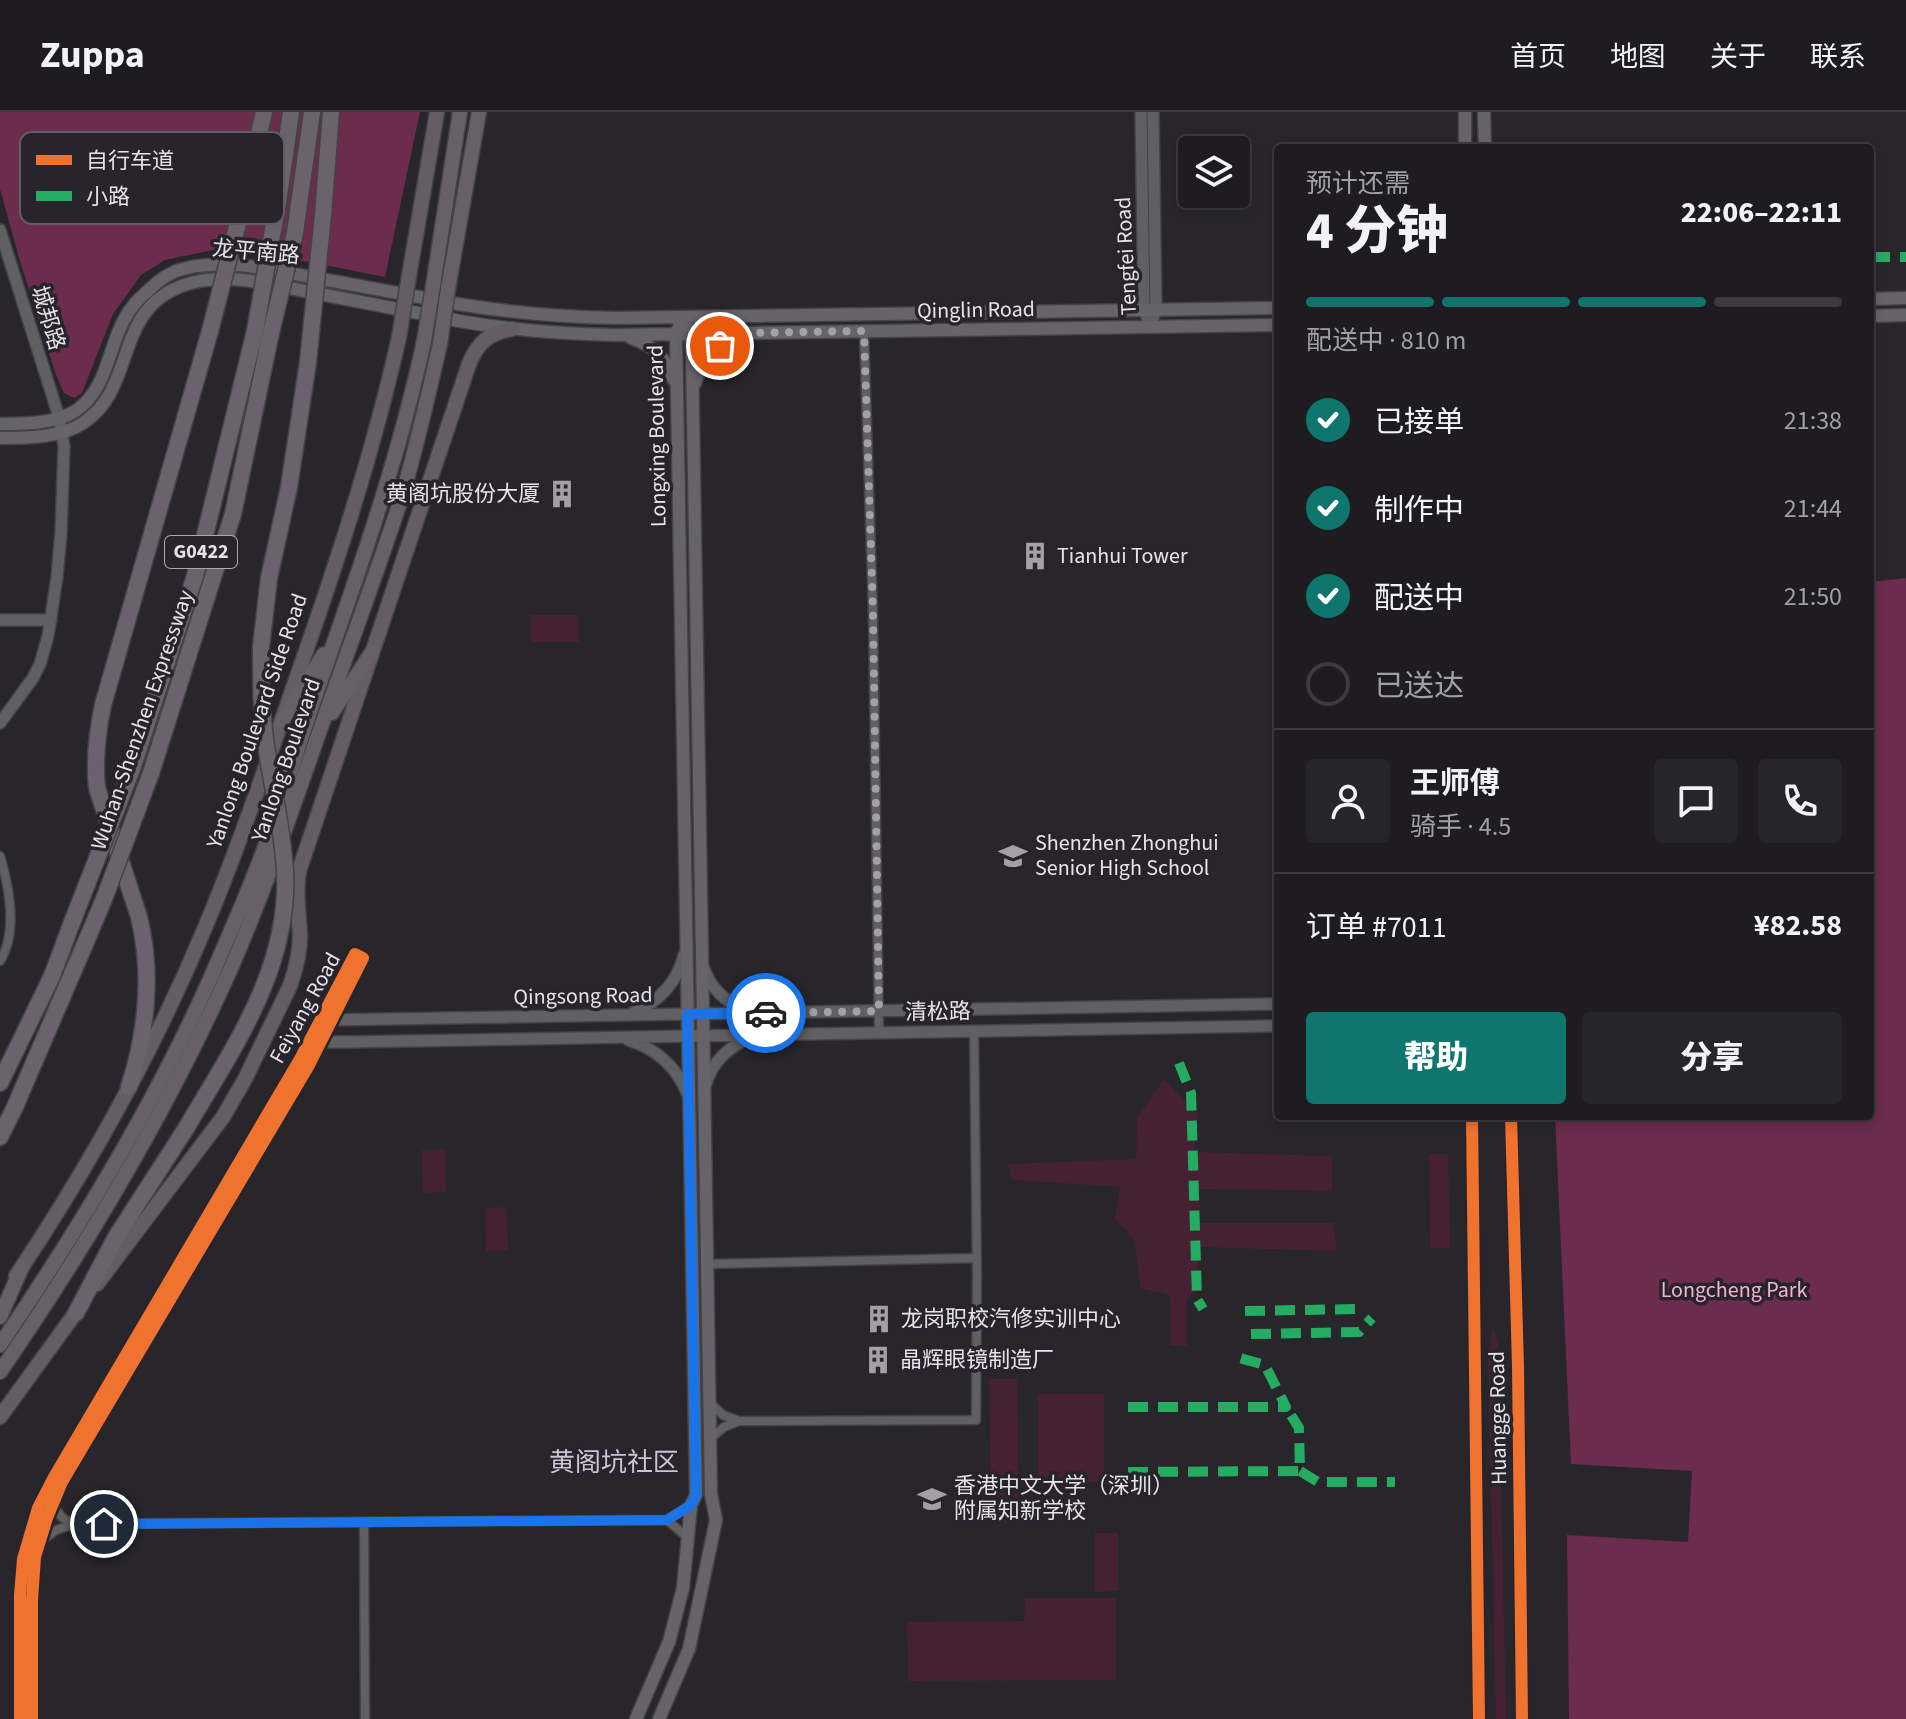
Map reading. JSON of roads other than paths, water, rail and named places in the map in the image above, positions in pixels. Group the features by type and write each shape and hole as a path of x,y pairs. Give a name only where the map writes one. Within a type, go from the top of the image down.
{"highway":[{"path":"259,132 264,112"},
{"name":"Wuhan-Shenzhen Expressway","path":"284,160 291,112"},
{"name":"Wuhan-Shenzhen Expressway","path":"0,1083 52,976 132,769 195,576 262,334 295,233 312,112"},
{"path":"76,1313 116,1237 185,1130 257,1002 278,947 283,922 285,872 263,718 261,647 269,578 289,487 308,362 331,112"},
{"name":"Yanlong Boulevard","path":"0,1372 97,1222 186,1062 252,919 403,493 418,436 440,344 441,288 460,112"},
{"name":"Yanlong Boulevard","path":"0,1345 90,1205 160,1081 210,980 275,818 387,488 424,341 441,288 481,112"},
{"path":"129,1087 139,1056 144,1025 147,967 139,917 97,788 96,746 103,705 238,224"},
{"name":"Wuhan-Shenzhen Expressway","path":"0,1137 104,899 151,773 233,514 262,334 275,224"},
{"path":"282,721 337,633"},
{"path":"319,734 372,652"},
{"path":"0,1317 22,1267"}],"main road":[{"name":"Yanlong Boulevard Side Road","path":"0,1300 57,1214 129,1087 162,1023 233,856 319,614 362,481 399,337 437,112"},
{"path":"1465,112 1465,144"},
{"path":"1484,112 1485,144"},
{"name":"龙平南路","path":"0,424 24,424 75,411 91,397 101,380 122,322 134,302 175,272 204,266 276,271 514,312 565,317 683,317"},
{"name":"龙平南路","path":"0,438 27,438 82,424 100,408 113,389 133,332 145,312 164,294 197,281 234,280 273,285 512,329 616,335"},
{"path":"1874,299 1906,298"},
{"name":"Qinglin Road","path":"683,317 1274,308"},
{"path":"1874,316 1906,315"},
{"name":"Longxing Boulevard","path":"659,1719 689,1649 716,1520 711,1494 691,334 683,317"},
{"name":"Longxing Boulevard","path":"636,1719 669,1642 683,1588 691,1505 696,1495 676,394 676,334 683,317"},
{"name":"Qinglin Road","path":"616,335 1274,325"},
{"path":"0,1417 229,1107 290,986 299,947 299,871 372,652 474,351 488,336 512,329"},
{"path":"692,394 696,378 709,356 733,338 750,333"},
{"path":"616,335 634,339 660,354 668,364 676,394"},
{"path":"677,412 693,412"},
{"name":"Huangge Road","path":"1472,1120 1479,1719"},
{"name":"Huangge Road","path":"1511,1120 1522,1719"}],"street":[{"name":"Tengfei Road","path":"1141,112 1150,310"},
{"name":"Tengfei Road","path":"1150,327 1153,112"},
{"name":"城邦路","path":"0,230 59,417 64,446 61,533 51,620"},
{"path":"864,331 873,614 879,1033"},
{"path":"0,620 51,620 40,664 0,723"},
{"path":"0,856 8,882 11,909 9,932 0,961"},
{"path":"621,1015 644,1008 663,994 679,971 686,947"},
{"name":"Feiyang Road","path":"20,1719 21,1576 27,1541 38,1508 316,1040 355,954 363,958 326,1020"},
{"path":"702,962 711,985 740,1008 752,1013"},
{"name":"Qingsong Road","path":"326,1020 1274,1004"},
{"name":"清松路","path":"316,1040 1274,1026"},
{"path":"710,1402 723,1415 739,1421 976,1420 974,1031"},
{"path":"704,1089 713,1066 721,1058 743,1041 759,1035"},
{"path":"615,1037 634,1042 665,1060 683,1082 689,1098"},
{"name":"Feiyang Road","path":"32,1719 34,1566 53,1500 308,1067 316,1040"},
{"path":"707,1264 977,1258"},
{"path":"710,1438 724,1427 739,1421"},
{"path":"53,1500 59,1515 75,1524"},
{"path":"39,1543 56,1530 75,1524 667,1520 691,1505"},
{"path":"667,1520 688,1538"},
{"path":"364,1522 365,1719"}],"place":[{"name":"黄阁坑股份大厦","path":"562,494"},
{"name":"Tianhui Tower","path":"1035,556"},
{"name":"Shenzhen Zhonghui Senior High School","path":"1013,856"},
{"name":"龙岗职校汽修实训中心","path":"879,1319"},
{"name":"晶辉眼镜制造厂","path":"878,1360"},
{"name":"香港中文大学（深圳） 附属知新学校","path":"932,1499"}],"district":[{"name":"黄阁坑社区","path":"614,1462"}],"park label":[{"name":"Longcheng Park","path":"1734,1290"}]}
